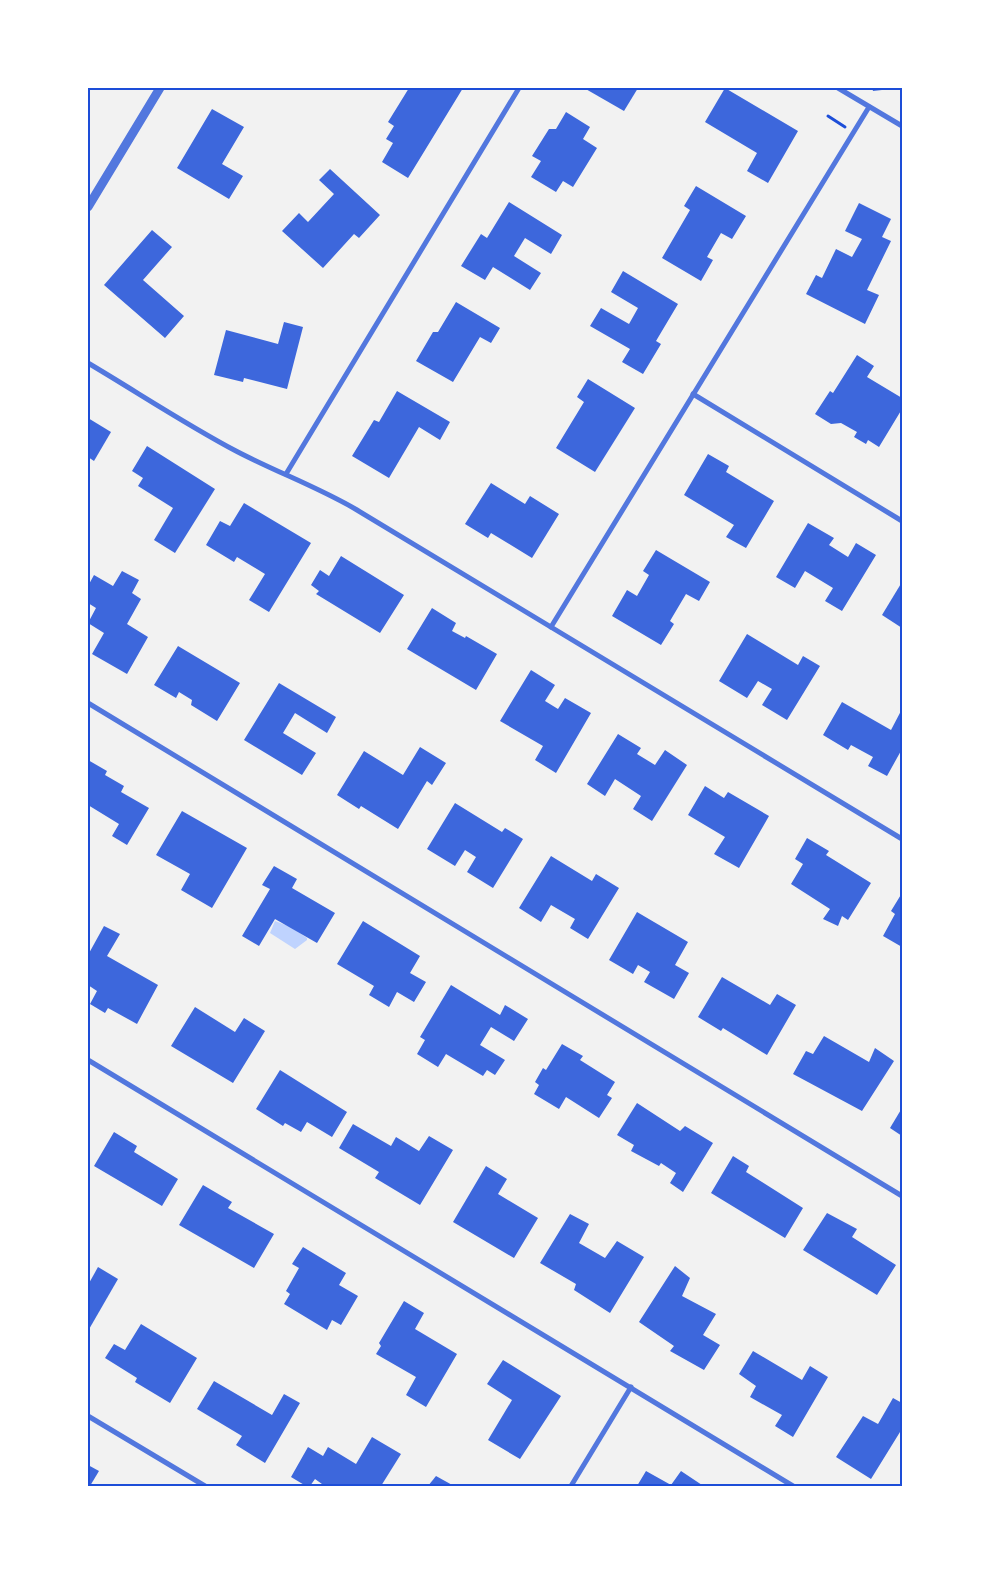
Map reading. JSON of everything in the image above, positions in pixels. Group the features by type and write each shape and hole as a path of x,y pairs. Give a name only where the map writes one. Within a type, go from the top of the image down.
{"street":[{"path":"88,207 160,88"},
{"path":"286,474 519,88"},
{"path":"838,88 902,126"},
{"path":"551,627 869,107"},
{"path":"88,363 217,440 265,466 315,487 357,510 902,839"},
{"path":"693,394 902,521"},
{"path":"88,703 902,1196"},
{"path":"88,1060 793,1486"},
{"path":"571,1486 631,1387"},
{"path":"88,1416 205,1486"}],"path":[{"path":"828,116 841,124"}],"water":[{"path":"275,921 291,927 307,938 307,940 295,949 270,933"}],"building":[{"path":"409,88 463,88 408,178 382,162 393,143 386,139 394,126 388,122"},
{"path":"584,88 638,88 624,111"},
{"path":"725,88 798,131 768,183 747,171 757,153 705,122"},
{"path":"872,88 890,88 891,89 873,91"},
{"path":"212,109 244,127 222,164 243,176 229,199 177,168"},
{"path":"566,112 590,127 583,139 597,148 573,187 563,181 556,192 531,177 541,161 532,156 549,129 556,129"},
{"path":"330,169 380,215 359,238 354,234 323,268 282,231 299,213 308,222 334,194 319,180"},
{"path":"696,186 746,216 732,239 721,233 707,257 713,260 701,281 662,258 690,210 684,206"},
{"path":"509,202 562,235 551,254 525,238 514,256 541,273 530,290 493,267 485,280 461,266 481,234 487,238"},
{"path":"859,203 891,219 882,237 891,241 867,290 879,295 865,324 806,294 816,275 822,278 836,249 852,257 862,239 845,231"},
{"path":"152,230 172,247 143,280 184,316 165,338 104,285"},
{"path":"623,271 678,304 656,341 661,344 643,374 622,362 630,349 590,326 601,308 629,324 638,308 611,292"},
{"path":"456,302 500,328 491,343 480,337 453,382 416,361 433,332 438,332"},
{"path":"284,322 303,327 287,389 244,378 243,382 214,375 226,330 278,344"},
{"path":"857,355 874,366 867,377 902,398 902,409 879,447 868,440 866,444 854,437 857,432 841,423 831,424 815,414 830,391 833,393"},
{"path":"588,379 635,408 595,472 556,448 584,402 577,397"},
{"path":"397,391 450,422 440,440 419,427 389,478 352,456 374,420 379,422"},
{"path":"88,418 111,432 94,461 88,457"},
{"path":"147,446 215,489 175,553 154,540 173,508 138,486 143,478 132,471"},
{"path":"708,454 729,466 726,472 774,501 746,548 726,537 734,525 684,495"},
{"path":"491,483 525,504 530,496 559,514 532,558 491,533 488,538 465,524"},
{"path":"244,503 311,543 269,612 249,600 265,574 237,557 234,562 206,545 220,521 230,526"},
{"path":"808,523 834,538 829,545 848,557 856,543 876,555 842,611 825,601 833,588 805,571 795,588 776,577"},
{"path":"656,550 710,582 699,601 686,594 670,621 674,624 661,645 612,616 627,590 637,596 649,575 643,571"},
{"path":"341,556 404,595 380,633 316,594 319,591 311,585 320,570 329,576"},
{"path":"122,571 139,580 132,593 141,599 127,624 148,637 127,674 92,654 104,633 88,623 96,608 88,603 88,586 94,575 113,586"},
{"path":"902,582 902,628 882,615"},
{"path":"432,608 456,623 452,631 465,638 466,636 497,654 476,690 407,649"},
{"path":"747,634 798,665 803,656 820,666 787,720 762,705 772,689 758,681 747,698 719,681"},
{"path":"178,646 240,683 217,721 191,705 192,700 179,692 176,698 154,685"},
{"path":"531,670 555,685 545,701 558,709 565,698 591,713 556,773 535,760 543,746 500,721"},
{"path":"279,683 336,717 327,733 295,713 283,733 316,753 302,775 244,740"},
{"path":"842,702 891,730 902,709 902,749 887,776 868,766 873,757 851,745 848,750 823,735"},
{"path":"618,734 641,748 637,754 655,765 665,750 687,765 652,821 633,809 641,796 615,779 605,796 587,784"},
{"path":"420,747 446,763 432,785 427,781 398,829 361,806 359,809 337,795 364,751 403,775"},
{"path":"88,760 107,771 105,775 124,786 121,792 149,808 127,845 112,836 119,824 88,805"},
{"path":"705,786 724,798 728,792 769,816 739,868 714,854 725,837 688,815"},
{"path":"455,803 502,832 505,828 523,839 493,888 467,872 476,857 465,850 455,866 427,849"},
{"path":"182,811 247,848 212,908 181,890 190,874 156,855"},
{"path":"807,838 829,851 826,855 871,883 848,920 842,916 838,926 823,919 830,909 791,884 803,864 795,859"},
{"path":"551,856 592,881 596,874 619,888 588,939 570,928 575,919 551,905 541,922 519,908"},
{"path":"274,866 297,879 292,888 335,913 317,943 275,919 259,946 242,936 270,889 262,885"},
{"path":"902,893 902,947 883,936 895,914 891,911"},
{"path":"637,912 688,942 675,965 689,973 674,999 644,982 650,972 638,965 633,974 609,960"},
{"path":"363,921 420,956 410,973 426,982 414,1002 397,992 389,1007 369,995 374,986 337,964"},
{"path":"104,926 120,934 107,956 158,985 137,1024 108,1008 105,1013 90,1004 97,991 88,985 88,955"},
{"path":"722,977 770,1005 777,994 796,1005 767,1055 723,1028 721,1031 698,1017"},
{"path":"451,985 500,1015 505,1005 528,1019 514,1041 491,1027 480,1045 505,1060 495,1075 487,1070 483,1076 446,1054 438,1067 417,1054 425,1040 420,1037"},
{"path":"195,1007 235,1032 244,1018 265,1031 233,1083 171,1046"},
{"path":"824,1036 869,1062 875,1048 894,1061 862,1111 793,1074 806,1051 813,1054"},
{"path":"562,1044 583,1056 580,1060 615,1082 607,1095 612,1098 599,1118 566,1097 559,1109 534,1094 539,1085 535,1082 543,1068 546,1070"},
{"path":"280,1070 347,1112 332,1137 307,1122 301,1132 285,1123 283,1126 256,1109"},
{"path":"637,1103 680,1131 685,1126 713,1143 683,1192 670,1183 676,1173 661,1163 659,1166 631,1151 634,1145 617,1135"},
{"path":"902,1108 902,1136 890,1128"},
{"path":"353,1124 391,1146 396,1137 419,1151 429,1136 453,1150 420,1205 375,1178 379,1172 339,1148"},
{"path":"114,1132 137,1146 134,1152 178,1179 162,1206 94,1166"},
{"path":"733,1156 749,1166 746,1172 803,1208 785,1238 711,1193"},
{"path":"486,1166 507,1179 498,1194 538,1218 514,1258 453,1222"},
{"path":"203,1185 232,1202 228,1208 274,1234 254,1268 179,1225"},
{"path":"827,1213 857,1229 852,1237 896,1265 877,1295 803,1250"},
{"path":"570,1214 589,1224 579,1243 605,1258 617,1241 644,1257 610,1313 574,1290 576,1284 540,1263"},
{"path":"303,1247 346,1273 339,1285 358,1296 341,1325 332,1320 327,1330 284,1304 290,1294 286,1291 299,1268 292,1264"},
{"path":"675,1266 690,1278 682,1296 716,1314 703,1335 720,1345 704,1370 670,1351 674,1346 639,1322"},
{"path":"98,1267 118,1279 88,1331 88,1285"},
{"path":"404,1301 424,1313 415,1329 457,1354 426,1407 406,1395 416,1377 376,1354 381,1346 379,1343"},
{"path":"141,1324 197,1358 170,1403 135,1382 137,1378 105,1358 114,1344 125,1350"},
{"path":"753,1351 802,1380 810,1366 828,1377 793,1437 775,1426 782,1415 750,1397 756,1386 739,1374"},
{"path":"503,1360 561,1396 520,1459 488,1440 512,1400 487,1384"},
{"path":"214,1381 272,1415 284,1394 300,1403 265,1463 236,1445 242,1436 197,1409"},
{"path":"893,1398 902,1403 902,1434 900,1432 871,1479 836,1457 863,1416 878,1424"},
{"path":"372,1437 401,1454 381,1486 321,1486 322,1484 315,1479 310,1486 306,1486 291,1477 308,1447 323,1456 328,1447 356,1464"},
{"path":"88,1465 99,1471 90,1486 88,1486"},
{"path":"646,1471 671,1485 681,1471 702,1485 637,1486"},
{"path":"436,1476 454,1486 428,1486"}]}
